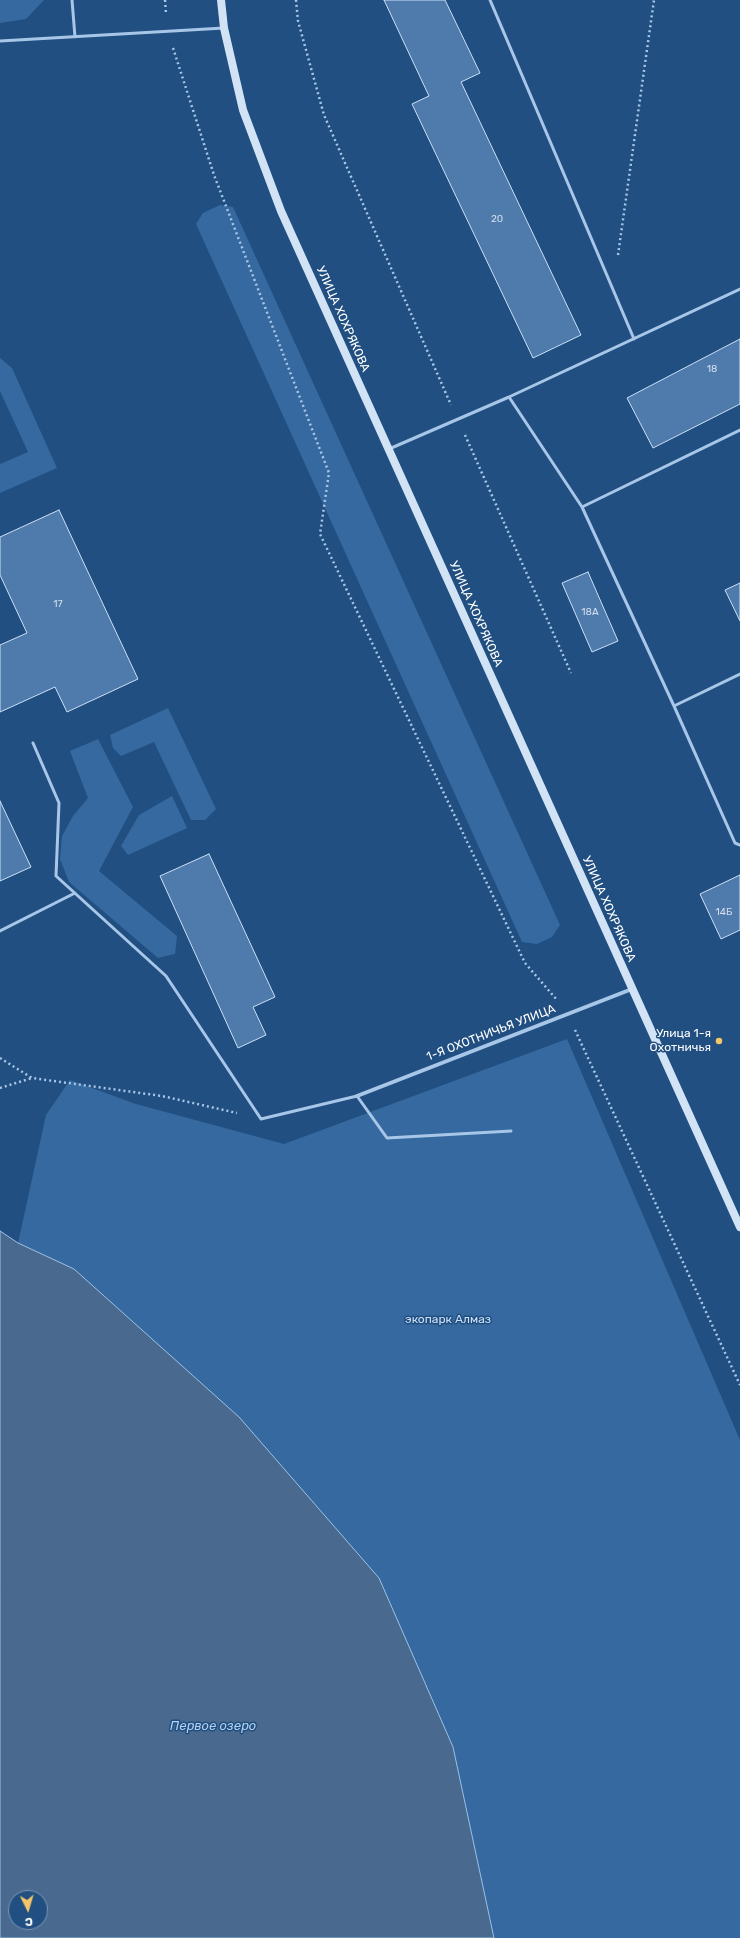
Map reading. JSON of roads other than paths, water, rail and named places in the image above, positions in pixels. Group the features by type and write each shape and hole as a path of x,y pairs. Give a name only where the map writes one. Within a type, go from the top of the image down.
{"main road":[{"name":"УЛИЦА ХОХРЯКОВА","path":"221,0 224,28 242,110 281,211 740,1227"}],"street":[{"name":"1-Я ОХОТНИЧЬЯ УЛИЦА","path":"357,1096 632,989"}],"lane":[{"path":"72,0 75,37"},
{"path":"490,0 634,339"},
{"path":"0,41 224,28"},
{"path":"389,449 508,397 740,289"},
{"path":"508,397 582,507 674,706 735,843 740,844"},
{"path":"582,507 740,430"},
{"path":"674,706 740,674"},
{"path":"33,743 59,803 56,876 166,976 262,1119 357,1096 387,1138 511,1131"},
{"path":"0,931 75,893"}],"water":[{"name":"Первое озеро","path":"0,1231 18,1243 74,1269 239,1417 379,1578 453,1747 494,1938 0,1938"}],"place":[{"name":"Улица 1-я Охотничья","path":"719,1041"}],"park label":[{"name":"экопарк Алмаз","path":"448,1320"}]}
